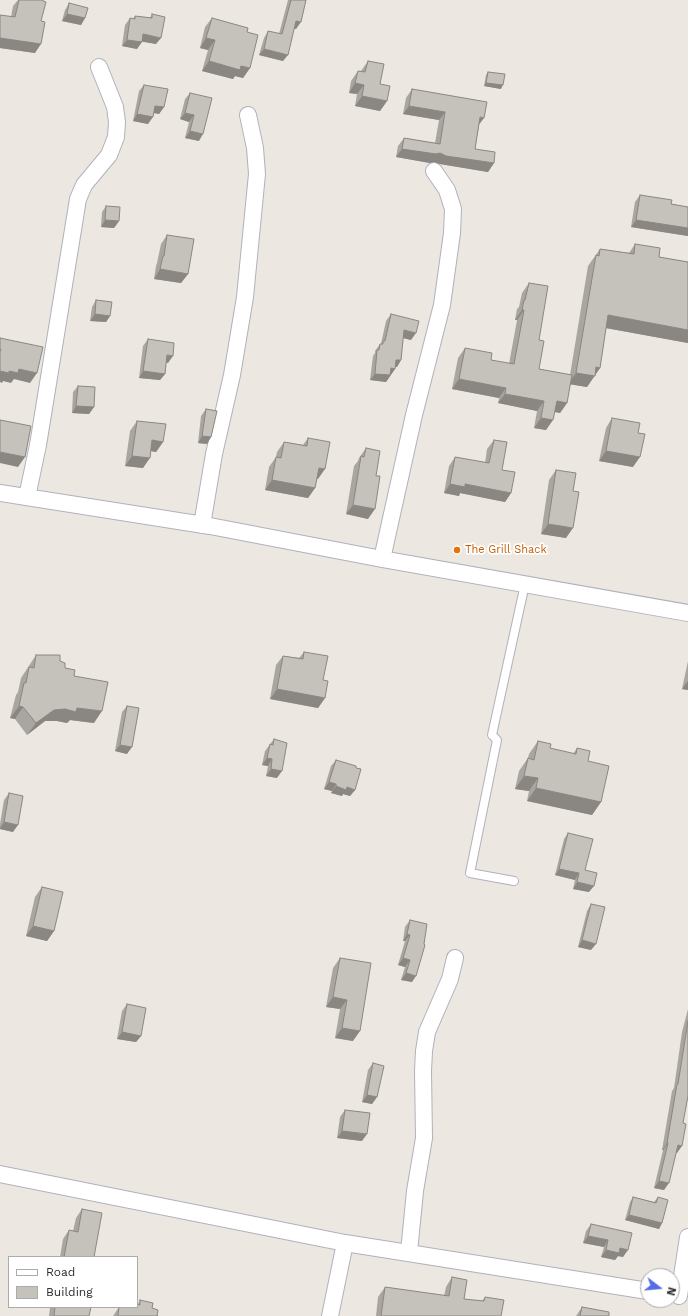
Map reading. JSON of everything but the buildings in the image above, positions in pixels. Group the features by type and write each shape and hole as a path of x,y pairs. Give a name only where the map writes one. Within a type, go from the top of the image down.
{"street":[{"path":"27,497 38,445 78,199 84,185 109,155 116,137 117,122 115,108 99,68"},
{"path":"202,525 214,454 232,375 245,297 257,174 255,148 248,115"},
{"path":"382,559 414,415 442,304 452,233 453,209 447,190 434,171"},
{"path":"0,493 202,525 382,559 688,613"},
{"path":"409,1252 415,1191 424,1138 423,1084 424,1052 427,1032 450,979 455,958"},
{"path":"0,1174 345,1243 640,1290"},
{"path":"680,1296 688,1237"},
{"path":"330,1316 345,1243"}],"lane":[{"path":"514,882 470,873 497,740 492,735 525,584"}],"place":[{"name":"The Grill Shack","path":"457,550"}]}
